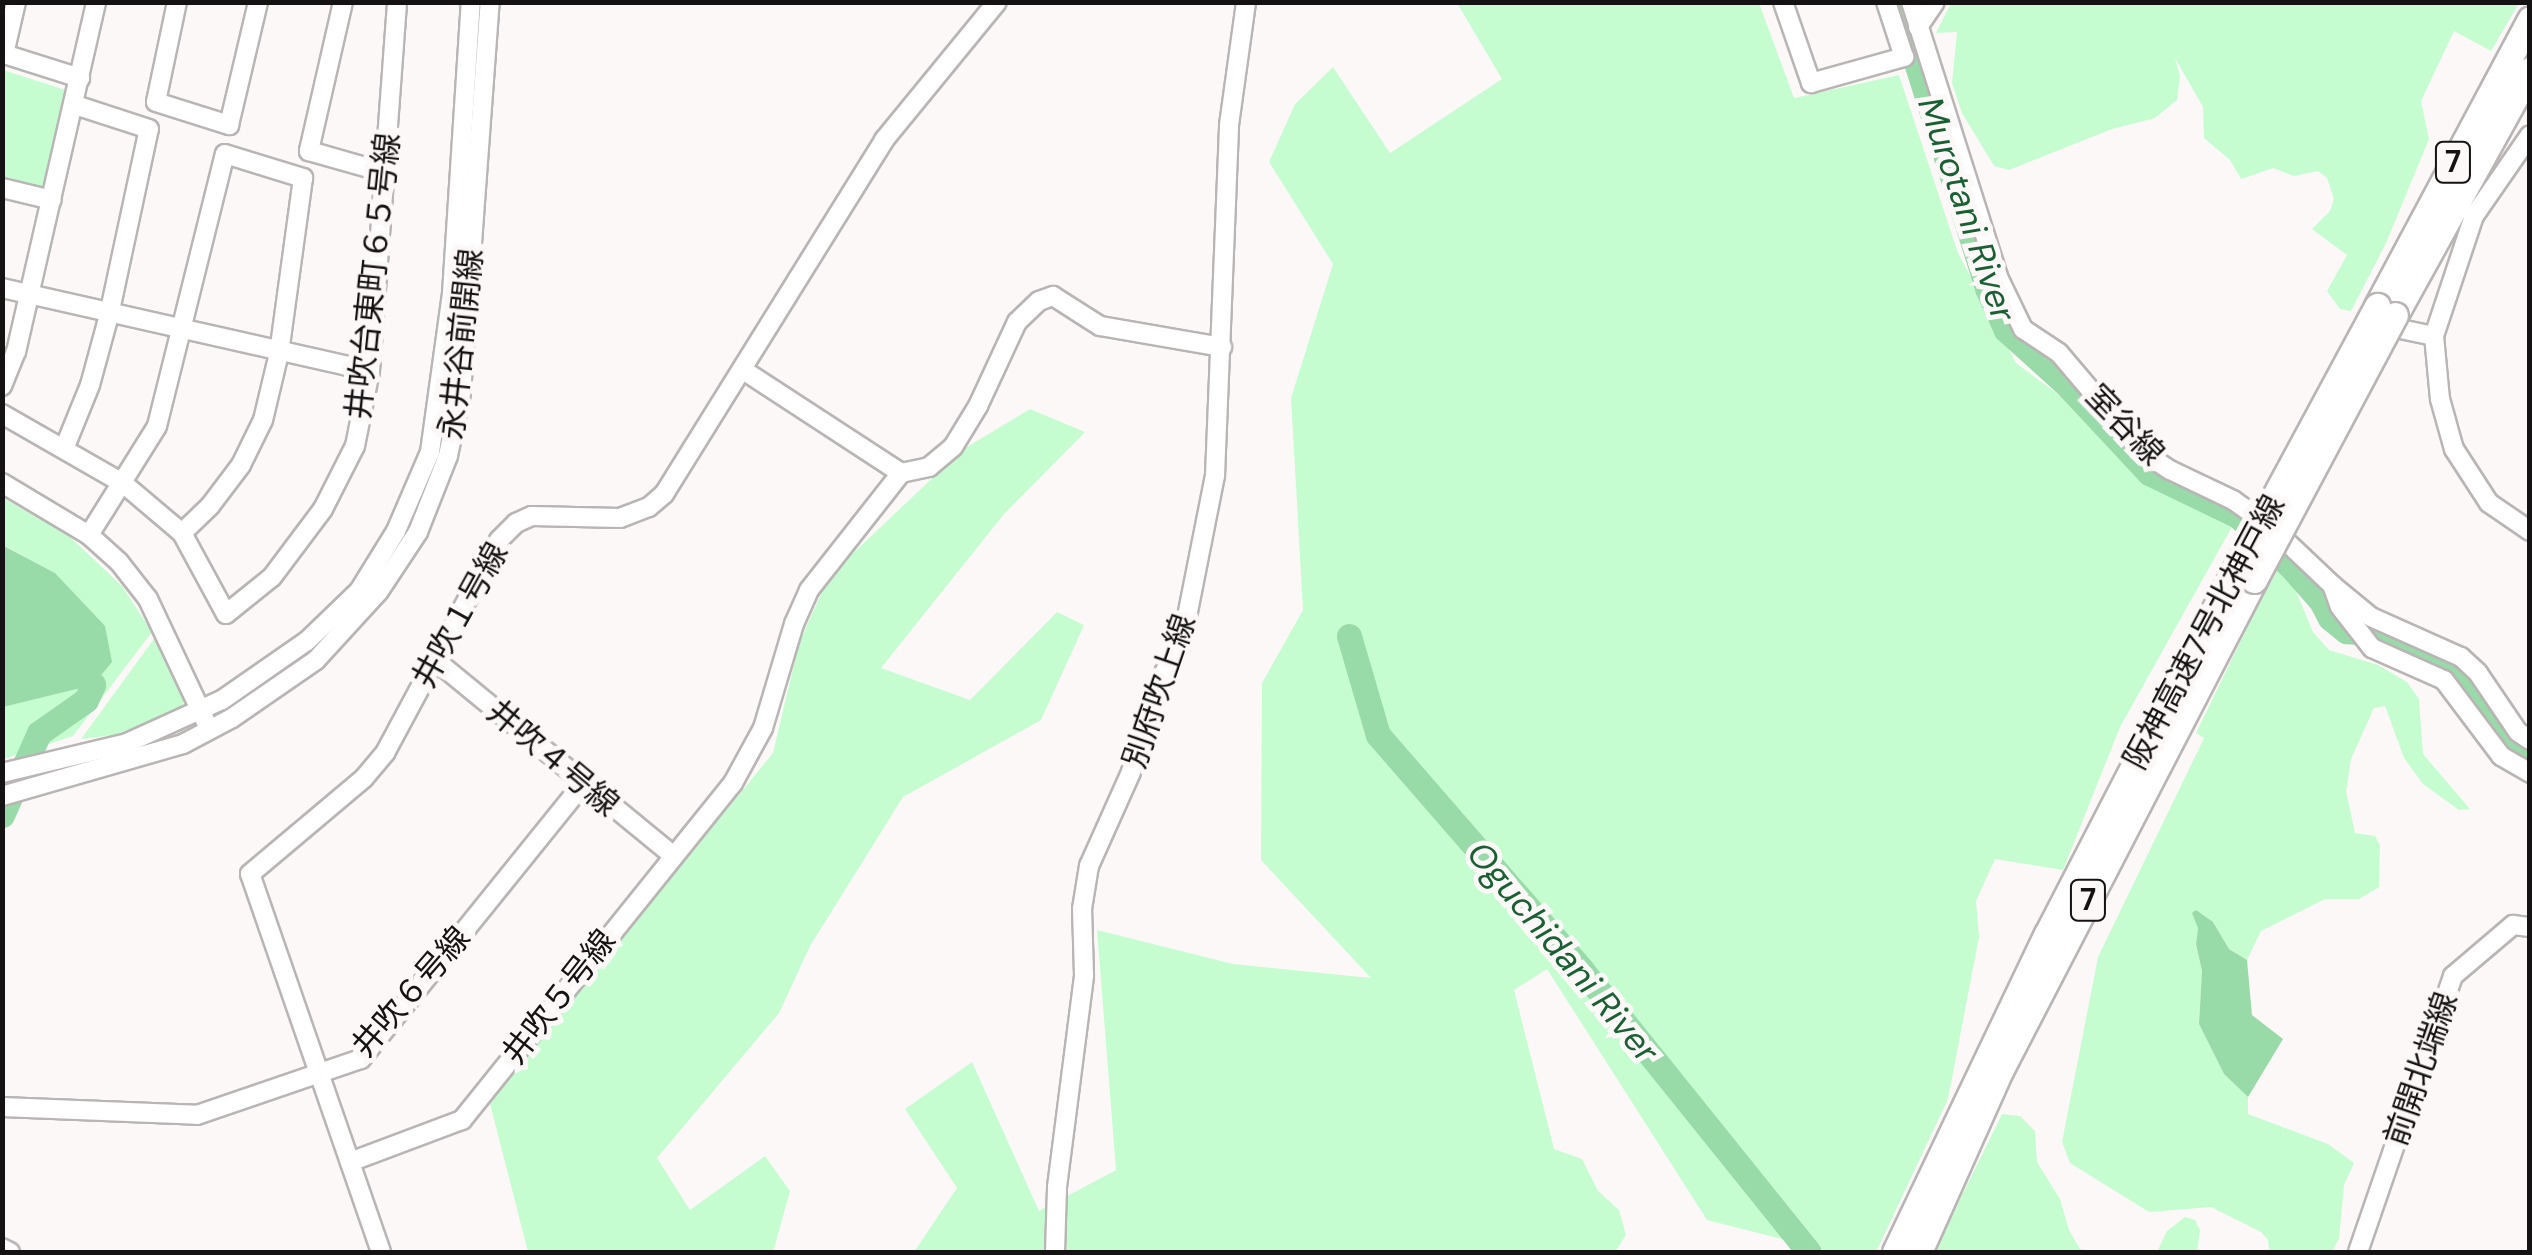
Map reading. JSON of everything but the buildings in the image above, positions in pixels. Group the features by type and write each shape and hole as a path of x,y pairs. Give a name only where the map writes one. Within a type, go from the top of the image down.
{"highway":[{"name":"阪神高速7号北神戸線","path":"1895,1252 1923,1218 2046,934 2386,311 2530,19"},
{"name":"阪神高速7号北神戸線","path":"2386,311 2530,70"},
{"name":"阪神高速7号北神戸線","path":"1919,1252 1923,1218"}],"street":[{"path":"16,2 4,54 80,78"},
{"path":"2,386 30,294 96,2"},
{"path":"178,2 156,102 229,125 258,2"},
{"path":"343,2 309,151 386,174"},
{"name":"井吹台東町６５号線","path":"2,414 124,484 182,532 226,614 272,577 323,509 355,446 370,371 397,2"},
{"name":"永井谷前開線","path":"2,774 127,743 201,711 307,641 360,591 396,532 430,452 452,293 470,2"},
{"name":"永井谷前開線","path":"2,796 183,744 210,732 316,660 379,591 418,532 448,456 461,393 490,2"},
{"name":"井吹１号線","path":"381,1252 250,874 364,778 385,753 499,540 516,522 532,516 620,518 649,507 664,494 884,140 997,2"},
{"name":"別府吹上線","path":"1055,1252 1057,1187 1084,975 1082,910 1089,866 1132,772 1152,692 1182,642 1215,476 1229,126 1246,2"},
{"path":"1782,2 1810,83 1904,57 1886,2"},
{"name":"室谷線","path":"1911,2 1998,277 2023,329 2059,353 2143,452 2170,470 2233,500 2272,528 2332,585 2340,607 2372,648 2444,680 2501,756 2530,773"},
{"path":"1918,27 1935,2"},
{"path":"64,449 90,385 109,315 148,129 75,104"},
{"path":"2530,135 2474,216 2434,336 2440,399 2454,448 2479,492 2530,531"},
{"path":"89,535 157,426 225,154 303,178 279,352 263,420 241,465 210,506 182,532"},
{"path":"2,188 52,200"},
{"path":"2,288 370,371"},
{"path":"743,370 901,473 929,467 953,446 978,406 1017,322 1040,302 1054,296 1100,326 1222,347"},
{"path":"2272,528 2377,325 2434,336"},
{"name":"井吹５号線","path":"350,1162 462,1120 733,783 763,728 794,624 809,590 901,473"},
{"path":"2,483 89,535 120,562 148,600 210,732"},
{"path":"2332,585 2371,616 2461,657 2478,673 2518,732 2530,740"},
{"name":"井吹４号線","path":"435,660 672,855"},
{"name":"井吹６号線","path":"2,1107 197,1115 361,1059 583,784"},
{"name":"前開北端線","path":"2358,1252 2453,976 2513,926 2530,927"},
{"path":"2,1248 10,1252"}],"shaded area":[{"path":"1951,2 2519,3 2491,51 2454,31 2421,101 2429,139 2386,243 2351,311 2340,309 2327,291 2347,255 2312,229 2330,211 2334,199 2327,178 2318,171 2294,176 2273,168 2241,179 2230,160 2204,138 2203,107 2175,58 2180,76 2177,100 2155,118 2112,129 2009,170 1994,166 1962,113 1952,83 1957,32 1936,33"},
{"path":"1457,3 1759,3 1794,98 1899,75 1958,253 2016,363 2233,525 2120,727 2063,870 1995,859 1976,901 1979,937 1948,1099 1876,1252 1833,1252 1707,1220 1547,969 1514,990 1554,1149 1582,1159 1598,1191 1619,1210 1626,1235 1615,1252 914,1252 957,1188 905,1109 972,1062 1039,1211 1116,1170 1097,930 1233,964 1371,978 1261,860 1262,683 1303,610 1291,398 1333,264 1269,162 1295,104 1333,67 1390,153 1502,79"},
{"path":"3,70 72,92 47,195 3,185"},
{"path":"1030,409 1085,432 1004,514 881,668 970,700 1057,612 1084,625 1041,720 903,797 810,946 779,1013 657,1158 690,1210 765,1156 790,1191 773,1252 528,1252 489,1100 773,753 799,643 829,576 962,450"},
{"path":"3,498 69,536 122,586 152,632 73,736 3,759 2,707 93,685 55,573 3,545"},
{"path":"2,545 55,573 105,626 112,662 93,685 3,707"},
{"path":"2278,564 2296,591 2313,632 2329,650 2378,665 2407,682 2419,699 2423,754 2470,809 2459,810 2423,784 2404,758 2385,706 2374,708 2351,759 2346,791 2355,833 2375,836 2380,845 2379,887 2359,899 2325,899 2261,931 2247,960 2229,949 2213,922 2198,928 2196,944 2202,971 2199,1024 2224,1074 2248,1097 2248,1114 2328,1144 2354,1163 2344,1185 2339,1239 2331,1252 2264,1252 2269,1250 2268,1240 2261,1232 2211,1207 2149,1212 2070,1163 2062,1142 2098,957 2204,738 2196,733"},
{"path":"159,632 184,700 181,711 114,735 81,739"},
{"path":"2196,910 2213,922 2229,949 2247,960 2252,1015 2283,1039 2248,1097 2224,1074 2199,1024 2202,971 2196,944 2198,928 2192,913"},
{"path":"2002,1114 2020,1116 2035,1131 2037,1162 2060,1199 2069,1230 2080,1249 2097,1252 1934,1252"},
{"path":"2185,1217 2195,1220 2200,1230 2197,1252 2157,1252 2167,1231"}],"waterway":[{"name":"Murotani River","path":"1897,2 1987,288 2006,330 2067,385 2149,473 2238,516 2292,568 2321,601 2330,618 2346,631 2378,634 2459,675 2500,733 2530,758"},
{"name":"Oguchidani River","path":"1349,636 1378,735 1582,970 1809,1252"},
{"path":"2,815 39,733 86,700 93,685"}]}
